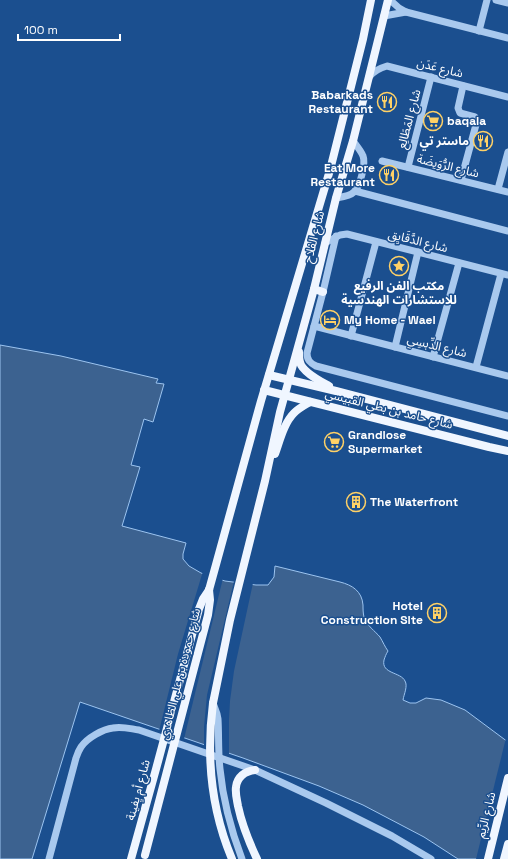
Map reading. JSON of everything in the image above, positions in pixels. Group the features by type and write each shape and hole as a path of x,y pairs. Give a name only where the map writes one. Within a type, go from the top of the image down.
{"main road":[{"name":"شارع الفلاح","path":"241,472 330,170 363,39 371,0"},
{"name":"شارع الفلاح","path":"265,481 280,412 314,289 336,198 353,141 389,0"},
{"path":"314,289 323,292"},
{"path":"299,345 300,363 302,367 312,376 336,391"},
{"name":"شارع حامد بن بطي القبيسي","path":"269,375 508,436"},
{"name":"شارع حامد بن بطي القبيسي","path":"264,390 508,452"},
{"path":"232,859 220,825 211,783 209,752 213,703 230,620 265,481 286,424 294,413 310,402"},
{"name":"شارع حمودة بن علي الظاهري","path":"144,858 208,615 210,600 209,590 241,472"},
{"name":"شارع أم يِفينة","path":"131,859 199,609 209,590"},
{"path":"255,770 241,776 236,787 236,791 240,812 248,839 257,859"},
{"name":"شارع الرِّيم","path":"488,859 508,778"},
{"path":"504,859 508,844"}],"street":[{"path":"389,0 406,12 508,38"},
{"path":"479,31 487,0"},
{"path":"496,0 508,3"},
{"path":"384,16 406,12"},
{"name":"شارع عَدَن","path":"369,77 375,71 387,66 508,97"},
{"name":"شارع المَطَالِع","path":"408,167 431,77"},
{"path":"461,180 477,121 475,117 458,111 463,86"},
{"path":"336,198 355,191 359,184 364,162 362,155 353,141"},
{"path":"498,189 508,152"},
{"name":"شارع الرُّوَيضَة","path":"382,161 508,192"},
{"path":"355,191 508,231"},
{"name":"شارع الدَّقَايِق","path":"336,236 347,234 505,274"},
{"path":"325,243 336,236"},
{"path":"336,236 323,292 306,353 309,362 316,366 508,416"},
{"path":"351,336 376,242"},
{"path":"395,347 418,252"},
{"path":"433,357 459,263"},
{"path":"476,367 505,274"},
{"name":"شارع الدِّبسِي","path":"314,326 508,376"},
{"path":"213,703 218,719 219,756 224,797 232,829 242,859"},
{"path":"49,859 76,758 81,747 92,737 114,727 139,730 255,770 385,832 431,859"},
{"name":"شارع حمودة بن علي الظاهري","path":"135,859 167,740"}],"water":[{"path":"0,345 61,356 158,379 156,383 164,384 153,422 144,419 131,465 140,467 122,526 186,543 183,559 189,566 201,573 225,581 268,585 274,577 275,566 340,582 356,589 361,596 365,620 380,637 388,651 384,660 385,668 403,678 406,683 403,700 410,703 416,703 426,698 441,700 465,710 508,742 508,859 458,859 424,837 363,805 319,786 243,758 80,702 32,859 0,859"}],"pier":[{"path":"203,571 223,578 184,739 159,731 178,654"},
{"path":"234,581 253,583 234,671 230,701 229,755 204,746 204,727 207,695"},
{"path":"506,738 508,740 508,859 476,859"}],"place":[{"name":"Babarkads Restaurant","path":"387,102"},
{"name":"baqala","path":"433,121"},
{"name":"ماستر تي","path":"483,141"},
{"name":"Eat More Restaurant","path":"389,175"},
{"name":"مكتب الفن الرفيع للاستشارات الهندسية","path":"399,266"},
{"name":"My Home - Wael","path":"330,320"},
{"name":"Grandiose Supermarket","path":"334,442"},
{"name":"The Waterfront","path":"356,502"},
{"name":"Hotel Construction Site","path":"437,613"}]}
